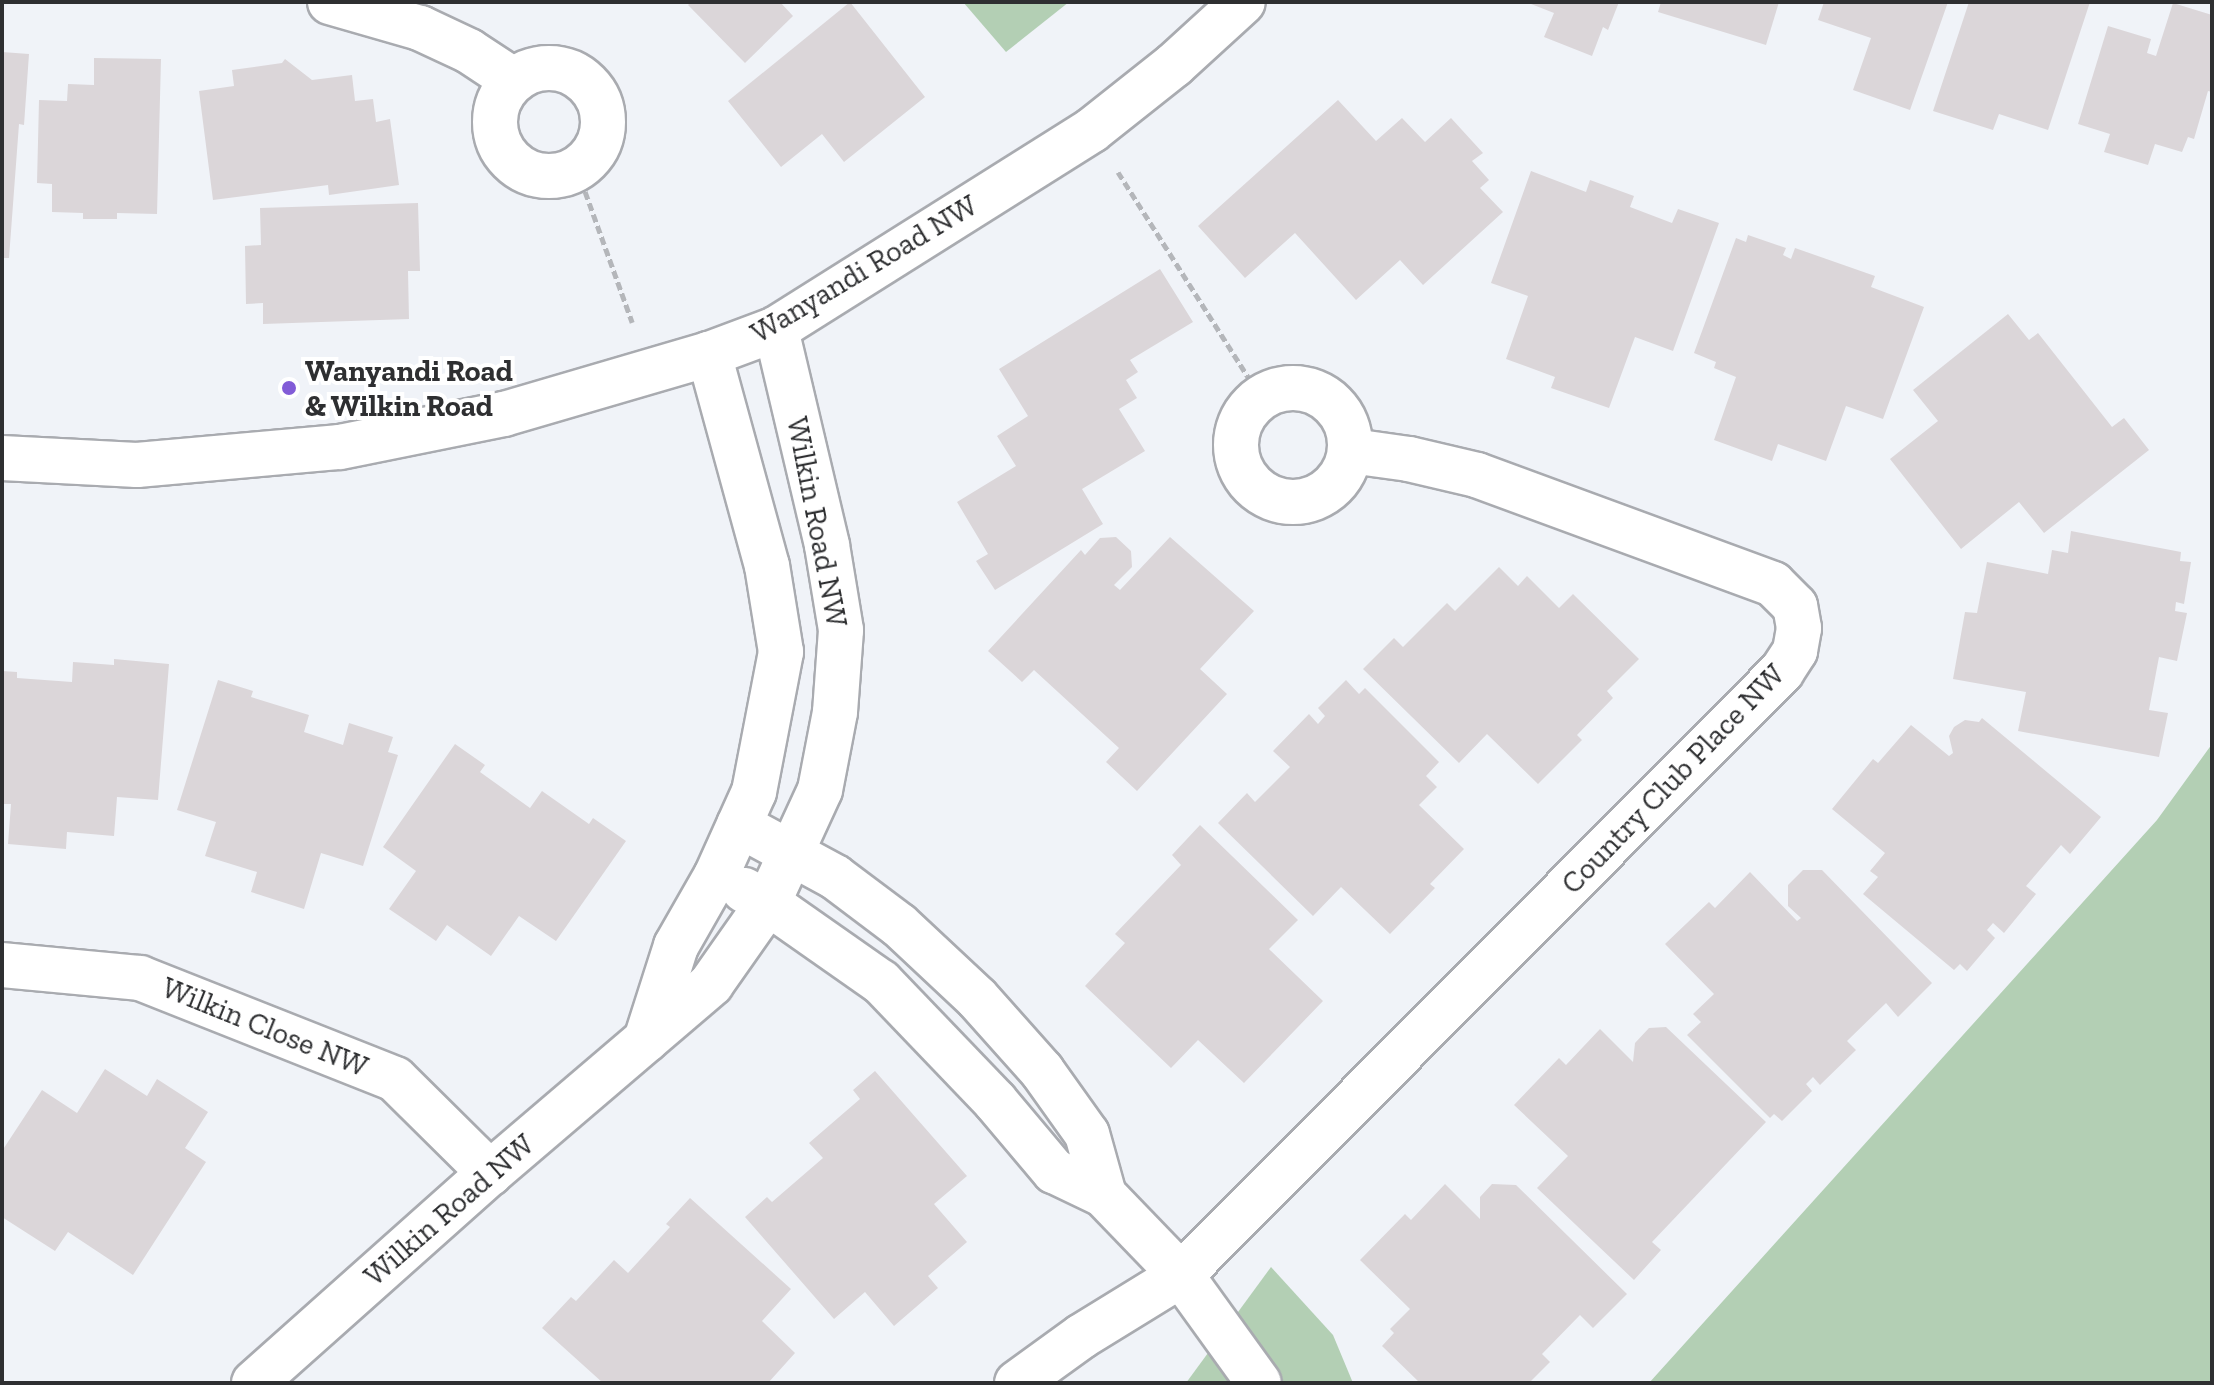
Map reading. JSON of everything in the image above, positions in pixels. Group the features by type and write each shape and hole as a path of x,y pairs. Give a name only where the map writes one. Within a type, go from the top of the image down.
{"street":[{"path":"330,2 420,28 469,51 513,80"},
{"name":"Wanyandi Road NW","path":"2,458 137,465 340,447 504,414 709,354 776,329 1092,130 1174,65 1243,2"},
{"path":"546,67 564,69 580,77 593,89 604,123 591,157 577,169 560,175 542,176 518,165 500,146 495,129 495,111 502,94 513,80 546,67"},
{"name":"Wilkin Road NW","path":"254,1383 490,1173 711,984 768,903 820,790 835,712 841,630 827,545 776,329"},
{"name":"Wilkin Road NW","path":"646,1040 676,946 716,876 754,792 781,652 767,566 709,354"},
{"path":"1296,387 1314,391 1342,414 1351,451 1346,469 1335,485 1319,497 1290,502 1263,494 1248,481 1238,464 1235,445 1239,426 1248,409 1261,397 1278,389 1296,387"},
{"name":"Country Club Place NW","path":"1017,1383 1082,1336 1181,1275 1782,671 1795,651 1799,628 1795,606 1773,584 1477,475 1409,459 1351,451"},
{"path":"739,825 835,877 899,925 988,1010 1042,1071 1087,1134 1104,1195"},
{"path":"716,876 768,903 881,982 995,1101 1054,1171 1104,1195 1181,1275 1259,1383"},
{"name":"Wilkin Close NW","path":"2,965 140,978 395,1079 490,1173"}],"path":[{"path":"1092,130 1261,397"},
{"path":"577,169 650,372"}],"green space":[{"path":"963,2 1069,2 1006,52"},
{"path":"2212,744 2212,1383 1649,1383 2157,820"},
{"path":"1271,1267 1333,1335 1353,1383 1186,1383"}],"building":[{"path":"691,2 780,2 793,16 745,63 688,5"},
{"path":"850,2 925,97 844,162 822,134 781,167 728,101"},
{"path":"1526,2 1619,2 1608,30 1603,27 1592,56 1544,37 1554,13"},
{"path":"1661,2 1779,2 1766,45 1658,12"},
{"path":"1824,2 1948,2 1910,110 1853,90 1871,38 1818,20"},
{"path":"1969,2 2090,2 2048,130 1999,114 1993,130 1933,111"},
{"path":"2173,3 2212,15 2212,92 2208,91 2194,139 2188,137 2182,152 2155,144 2148,165 2104,152 2110,134 2078,124 2108,26 2151,39 2147,53 2156,56"},
{"path":"2,52 29,54 24,125 19,124 9,258 2,258"},
{"path":"94,58 161,59 157,214 117,213 117,219 83,219 83,213 52,212 52,184 37,183 39,100 67,101 68,84 94,85"},
{"path":"285,59 312,80 352,75 355,101 373,99 376,122 390,119 399,185 329,195 328,185 213,200 199,91 234,86 232,70 282,63"},
{"path":"1338,100 1376,141 1402,118 1425,142 1451,118 1483,153 1472,161 1489,180 1480,188 1503,212 1423,285 1400,260 1356,300 1295,233 1245,278 1198,226"},
{"path":"1531,171 1586,192 1590,180 1634,196 1630,207 1672,223 1678,209 1719,223 1673,351 1635,337 1609,408 1551,388 1555,377 1506,359 1528,296 1491,283"},
{"path":"418,203 420,271 408,271 409,319 263,324 263,303 246,304 245,246 261,245 260,208"},
{"path":"1748,235 1786,248 1783,255 1791,259 1795,248 1875,276 1871,287 1924,307 1883,419 1846,406 1826,461 1778,444 1772,461 1714,440 1736,377 1714,368 1716,362 1694,353 1736,238 1746,242"},
{"path":"1160,269 1193,322 1130,360 1138,372 1126,380 1137,398 1119,409 1145,451 1082,489 1103,524 995,590 976,561 988,554 957,502 1016,466 997,436 1028,416 999,369"},
{"path":"2008,314 2029,340 2038,333 2112,427 2124,418 2149,450 2044,533 2019,502 1961,549 1890,459 1938,421 1913,390"},
{"path":"2071,531 2181,552 2180,561 2191,562 2184,604 2176,602 2175,611 2187,613 2177,661 2159,657 2149,710 2168,713 2159,757 2018,731 2026,692 1953,679 1965,612 1977,613 1987,562 2048,574 2052,550 2068,553"},
{"path":"1116,537 1131,551 1132,567 1114,585 1120,590 1170,537 1254,611 1200,669 1227,694 1137,791 1106,762 1119,748 1034,670 1022,682 988,651 1081,550 1085,555 1100,538"},
{"path":"1499,567 1518,586 1527,576 1559,608 1573,594 1639,659 1607,691 1613,698 1577,735 1582,740 1538,784 1487,734 1459,763 1363,669 1394,638 1403,647 1447,603 1455,611"},
{"path":"114,659 169,664 158,800 117,797 114,836 67,832 66,849 8,844 11,804 2,804 2,671 17,672 17,678 72,682 73,662 114,665"},
{"path":"218,680 253,691 251,697 309,715 304,732 343,745 349,723 393,737 388,752 398,755 363,866 321,853 304,909 251,892 257,872 205,856 216,822 177,810"},
{"path":"1346,680 1359,694 1365,688 1439,762 1426,776 1437,787 1419,805 1464,849 1430,884 1435,888 1390,934 1341,887 1313,916 1218,823 1247,793 1255,802 1290,767 1273,751 1309,714 1318,724 1325,716 1318,708"},
{"path":"1982,718 2101,817 2070,854 2061,845 2026,886 2036,894 2004,933 1993,923 1987,930 1995,938 1967,971 1960,964 1954,970 1863,894 1878,877 1870,871 1885,853 1832,809 1873,759 1878,763 1911,725 1949,756 1953,753 1949,736 1954,727 1965,720 1979,722"},
{"path":"455,744 485,765 480,772 530,808 542,791 589,824 593,818 626,841 556,941 519,916 491,956 447,925 436,941 389,909 416,871 383,847"},
{"path":"1200,825 1298,920 1269,949 1323,1001 1244,1083 1198,1040 1171,1068 1085,986 1125,943 1115,934 1181,865 1172,855"},
{"path":"1803,870 1822,870 1932,983 1898,1017 1886,1003 1847,1041 1856,1050 1820,1085 1813,1077 1806,1084 1812,1091 1782,1121 1774,1114 1770,1118 1687,1035 1701,1022 1693,1014 1714,994 1665,944 1709,902 1715,908 1750,872 1797,921 1801,918 1788,906 1788,885"},
{"path":"1666,1027 1766,1122 1652,1242 1661,1250 1634,1280 1537,1188 1568,1156 1514,1105 1559,1058 1566,1065 1600,1029 1633,1062 1635,1043 1649,1028"},
{"path":"105,1069 147,1096 157,1079 208,1112 185,1148 206,1162 133,1275 68,1232 55,1251 2,1217 2,1151 42,1090 77,1113"},
{"path":"875,1071 967,1176 934,1204 967,1242 928,1276 938,1288 894,1326 865,1292 834,1319 745,1217 767,1197 772,1202 823,1158 809,1143 860,1099 853,1090"},
{"path":"1445,1184 1480,1219 1480,1197 1492,1184 1516,1185 1627,1294 1593,1328 1580,1315 1542,1354 1550,1362 1529,1383 1420,1383 1382,1346 1394,1333 1390,1329 1410,1309 1360,1260 1405,1214 1411,1220"},
{"path":"690,1198 791,1289 762,1321 795,1353 768,1383 603,1383 542,1328 571,1297 576,1301 614,1260 628,1273 670,1227 666,1224"}],"place":[{"name":"Wanyandi Road & Wilkin Road","path":"289,388"}]}
